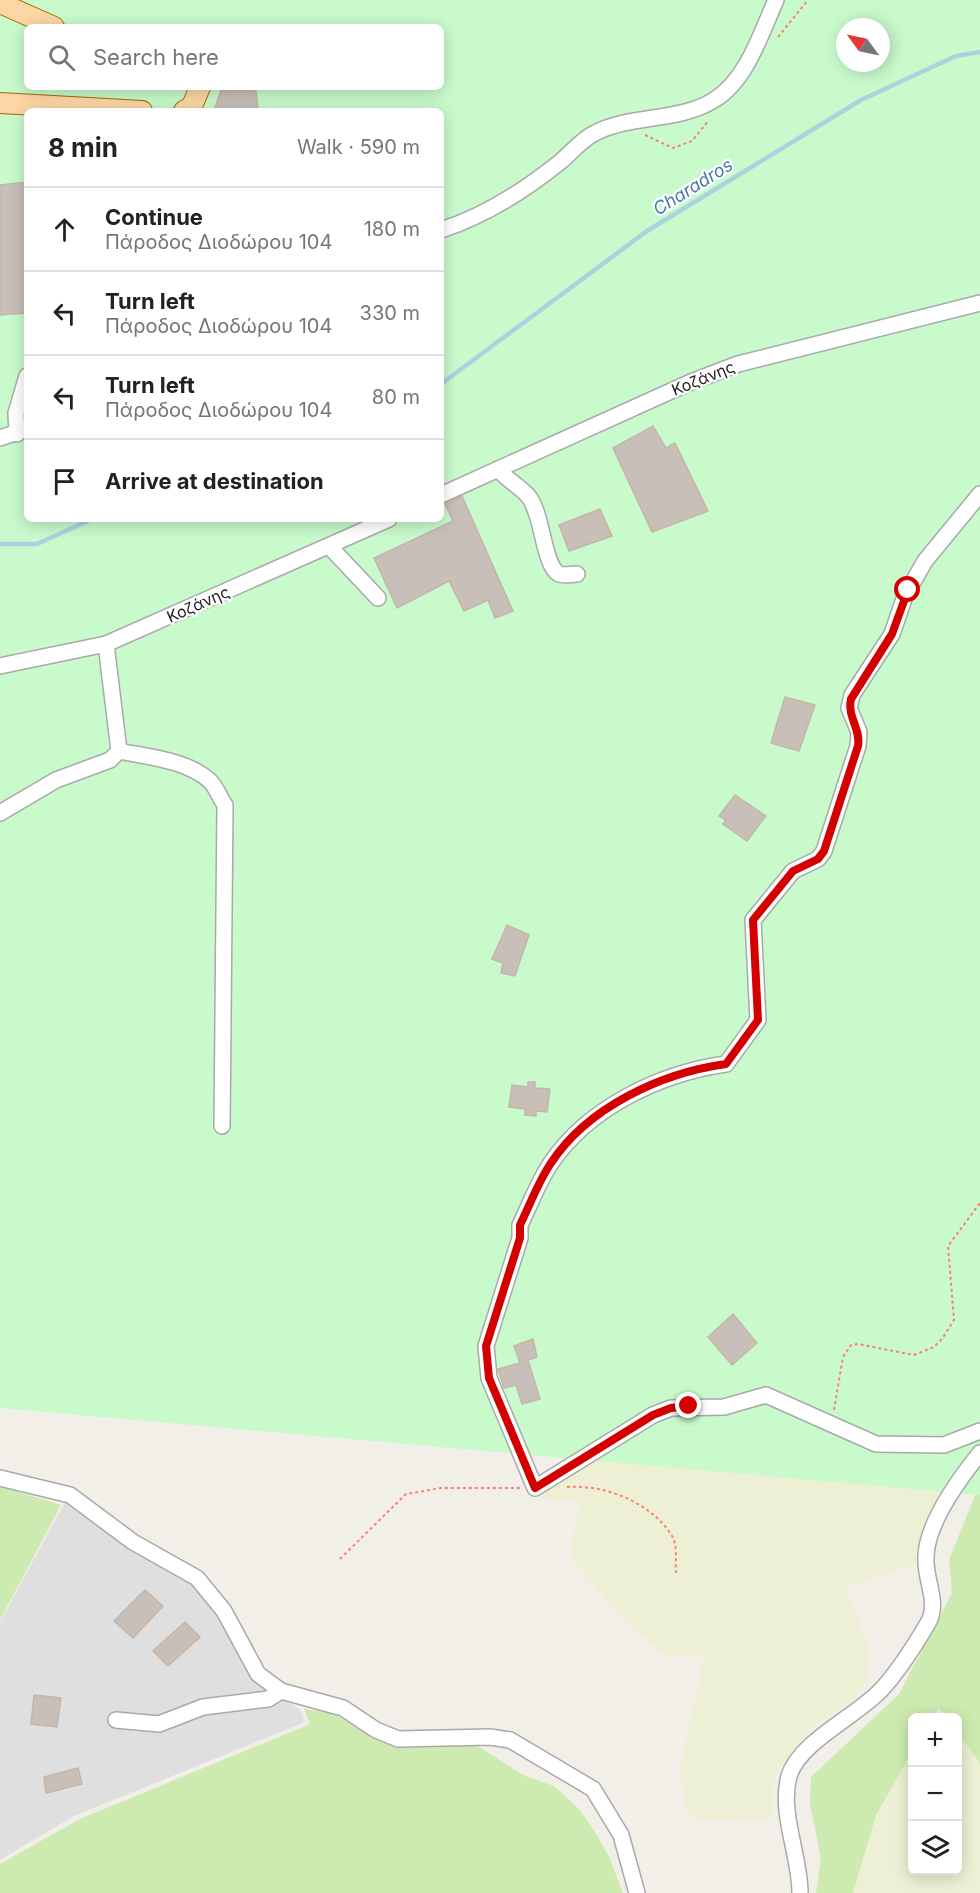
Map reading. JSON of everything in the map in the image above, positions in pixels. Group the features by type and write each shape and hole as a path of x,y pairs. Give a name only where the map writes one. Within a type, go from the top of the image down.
{"main road":[{"path":"0,3 47,24"},
{"path":"189,108 192,106 199,90"},
{"path":"0,103 89,108"}],"street":[{"path":"444,229 471,220 521,191 593,134 621,123 685,112 714,100 735,80 748,61 776,0"},
{"name":"Κοζάνης","path":"444,494 691,382 738,364 980,303"},
{"path":"0,438 22,431 16,413 24,386"},
{"path":"498,469 511,484 528,496 540,519 549,562 554,571 561,575 577,574"},
{"path":"980,494 925,561 904,596 892,634 852,695 849,708 859,732 858,746 824,851 818,859 793,871 753,920 758,1020 726,1064 703,1067 662,1079 623,1100 592,1121 551,1162 520,1225 520,1238 486,1346 489,1378 535,1488 653,1415 671,1408 724,1407 766,1395 876,1444 944,1445 980,1431"},
{"name":"Κοζάνης","path":"0,666 106,644 382,522"},
{"path":"329,546 378,598"},
{"path":"106,644 119,751"},
{"path":"0,813 56,780 110,760 119,751"},
{"path":"119,751 163,760 194,770 211,782 225,805 222,1126"},
{"path":"800,1893 797,1860 787,1805 790,1774 797,1761 809,1748 882,1689 929,1621 933,1608 925,1557 929,1540 955,1486 980,1453"},
{"path":"0,1478 70,1495 133,1542 197,1578 224,1611 258,1674 281,1691 343,1707 376,1730 398,1739 490,1737 510,1740 538,1759 570,1774 593,1789 608,1810 621,1835 637,1893"},
{"path":"116,1720 159,1724 203,1707 267,1699 281,1691"}],"path":[{"path":"831,1425 843,1357 851,1345 858,1344 914,1355 934,1347 948,1332 954,1311 948,1246 980,1203"},
{"path":"564,1487 583,1486 610,1492 648,1510 674,1538 676,1573"},
{"path":"340,1559 406,1494 441,1488 535,1488"}],"shaded area":[{"path":"65,1502 194,1581 220,1616 255,1680 300,1710 305,1722 74,1816 0,1860 0,1622"}],"green space":[{"path":"0,0 980,0 980,1495 0,1408"},
{"path":"651,1420 958,1472 928,1518 919,1541 916,1564 846,1587 871,1654 864,1686 853,1700 809,1730 779,1768 772,1790 774,1818 700,1820 686,1813 680,1768 704,1656 666,1656 617,1614 570,1555 580,1500 541,1498 550,1484"},
{"path":"980,1483 980,1763 962,1738 962,1713 943,1713 939,1708 936,1713 908,1713 908,1759 876,1815 853,1893 816,1893 821,1859 810,1804 811,1777 899,1694 952,1593 949,1560"},
{"path":"0,1486 61,1505 0,1620"},
{"path":"304,1709 332,1713 368,1734 407,1746 473,1743 523,1775 554,1786 579,1809 595,1832 610,1859 623,1893 0,1893 0,1864 80,1819 310,1724"},
{"path":"962,1738 980,1763 980,1893 853,1893 876,1815 908,1759 908,1875 962,1875"}],"building":[{"path":"221,90 256,91 258,108 215,108"},
{"path":"24,182 24,313 0,315 0,185"},
{"path":"653,426 666,448 675,443 708,511 652,532 613,448"},
{"path":"462,496 513,611 495,618 488,600 464,611 449,581 397,608 374,558 453,521 445,504"},
{"path":"600,509 612,536 569,551 559,525"},
{"path":"785,697 815,705 799,751 771,743"},
{"path":"735,795 766,816 747,841 723,824 726,820 719,816"},
{"path":"507,925 529,935 515,976 501,973 503,963 492,959"},
{"path":"528,1082 535,1082 535,1088 550,1089 547,1112 536,1111 536,1116 525,1115 525,1109 509,1107 512,1085 528,1087"},
{"path":"733,1314 757,1343 732,1365 708,1337"},
{"path":"533,1339 537,1357 528,1360 540,1399 522,1404 516,1385 504,1388 498,1369 520,1363 514,1346"},
{"path":"145,1590 163,1606 133,1638 114,1621"},
{"path":"185,1622 200,1637 168,1666 153,1651"},
{"path":"34,1695 61,1698 57,1727 31,1724"},
{"path":"78,1768 82,1784 46,1793 44,1777"}],"waterway":[{"name":"Charadros","path":"444,382 647,231 861,100 956,56 980,52"},
{"name":"Charadros","path":"0,544 37,544 85,522"}],"route":[{"path":"689,1406 671,1408 653,1415 535,1488 489,1378 486,1346 520,1238 520,1225 556,1156 574,1136 601,1113 623,1100 662,1079 703,1067 726,1064 758,1020 753,920 793,871 818,859 824,851 837,809 850,778 858,746 859,732 849,708 851,699 892,634 908,590"}]}
